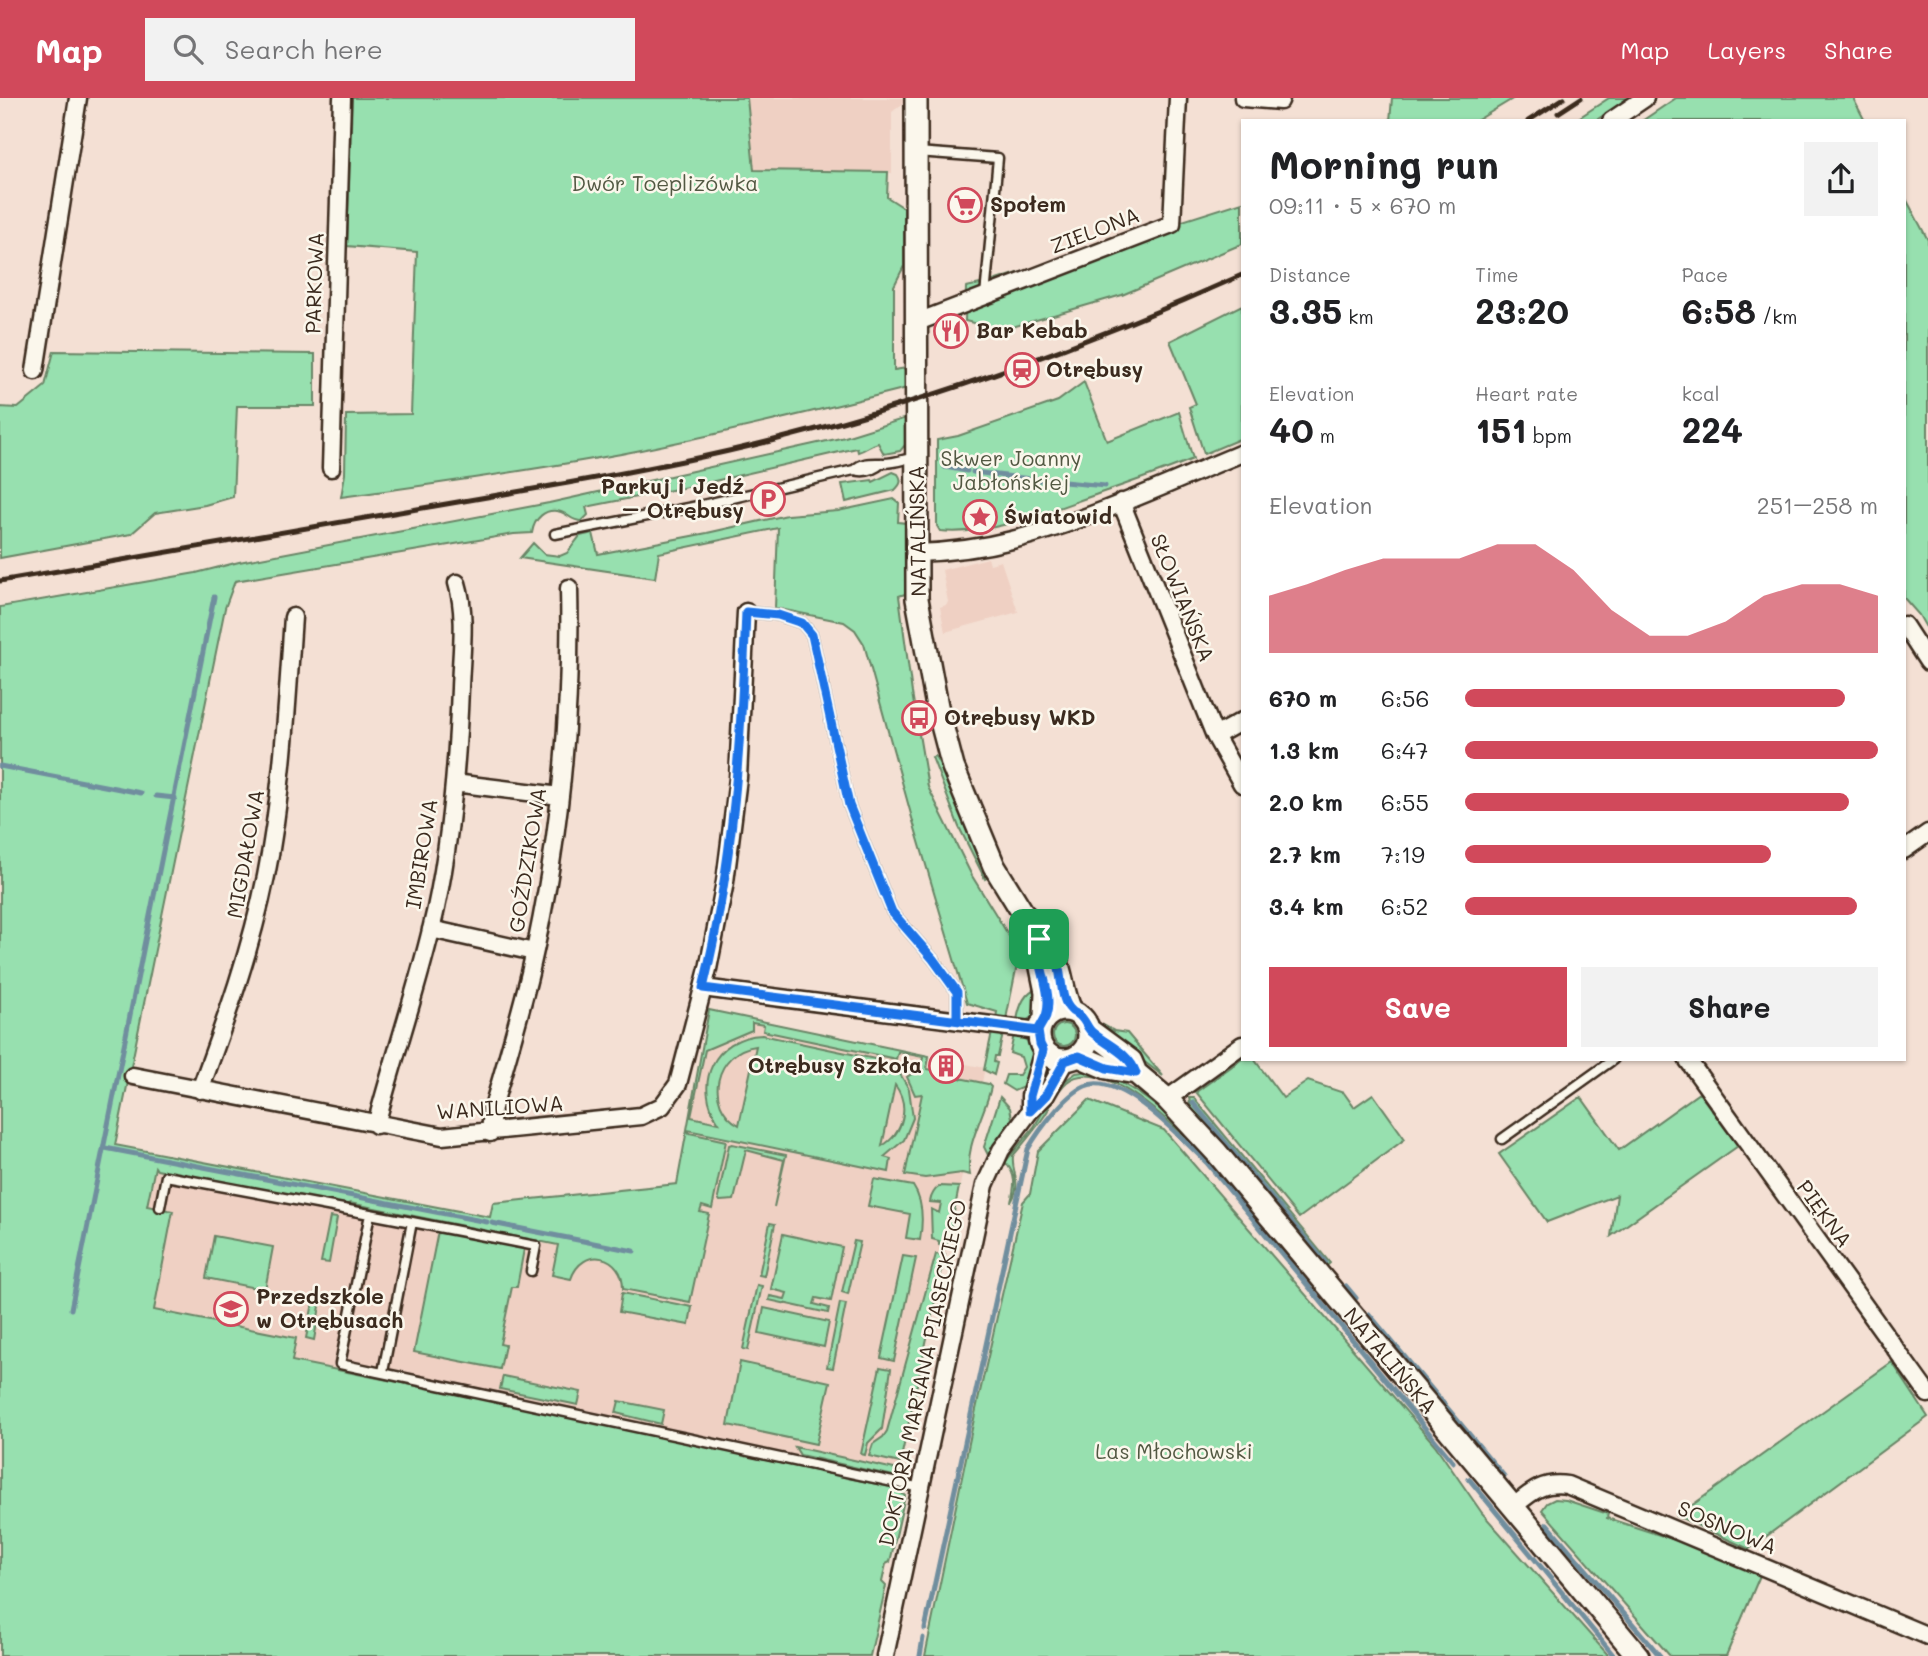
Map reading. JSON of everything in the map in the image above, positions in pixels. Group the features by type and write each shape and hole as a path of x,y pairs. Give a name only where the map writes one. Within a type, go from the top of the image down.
{"main road":[{"name":"NATALIŃSKA","path":"916,98 917,599 937,706 953,767 994,866 1039,939 1048,944 1055,955 1066,1001 1071,1010"},
{"name":"NATALIŃSKA","path":"1039,939 1037,948 1046,992 1042,1033"},
{"path":"1057,1010 1071,1010 1081,1016 1089,1030 1088,1044 1072,1058 1053,1058 1042,1033 1057,1010"},
{"name":"NATALIŃSKA","path":"1089,1030 1132,1061 1136,1073"},
{"name":"NATALIŃSKA","path":"1072,1058 1136,1073 1167,1099 1226,1163 1638,1656"}],"street":[{"path":"35,371 79,98"},
{"name":"PARKOWA","path":"331,468 342,98"},
{"name":"ZIELONA","path":"915,323 1172,224 1178,98"},
{"path":"1243,98 1280,101 1281,98"},
{"path":"1614,119 1645,98"},
{"path":"916,553 1009,541 1121,502 1241,453"},
{"name":"SŁOWIAŃSKA","path":"1121,502 1215,736 1241,782"},
{"name":"IMBIROWA","path":"376,1125 431,929 454,783 463,611 457,583"},
{"name":"GOŹDZIKOWA","path":"490,1133 492,1111 534,953 550,869 560,796 567,700 569,588"},
{"name":"WANILIOWA","path":"132,1076 442,1136 641,1116 656,1110 668,1100 678,1084 703,988 725,882 738,778 746,612"},
{"name":"MIGDAŁOWA","path":"200,1090 234,996 266,875 283,763 293,617"},
{"path":"1906,628 1928,662"},
{"path":"1215,736 1241,722"},
{"path":"454,783 560,796"},
{"path":"1906,849 1928,833"},
{"path":"431,929 534,953"},
{"path":"703,988 1042,1033"},
{"name":"DOKTORA MARIANA PIASECKIEGO","path":"1030,1111 1030,1096 1042,1033"},
{"path":"1167,1099 1241,1046"},
{"name":"DOKTORA MARIANA PIASECKIEGO","path":"885,1656 985,1185 998,1156 1072,1058"},
{"name":"PIĘKNA","path":"1688,1061 1928,1394"},
{"name":"SOSNOWA","path":"1512,1508 1543,1485 1567,1485 1928,1636"}],"lane":[{"path":"916,152 998,158 985,296"},
{"path":"555,534 698,506 854,470 860,464 916,457"},
{"path":"746,612 778,615 802,623 812,635 849,805 892,912 933,959 957,992 957,1020"},
{"path":"1502,1139 1611,1061"},
{"path":"160,1208 166,1176 536,1246 531,1271"},
{"path":"370,1214 340,1364 921,1488"},
{"path":"383,1372 412,1222"}],"shaded area":[{"path":"747,98 905,98 905,102 892,112 892,173 754,170"},
{"path":"988,558 990,564 1001,561 1018,612 945,632 940,607 948,602 942,570"},
{"path":"709,1010 985,1068 895,1490 80,1322 113,1156 488,1229 493,1203 677,1184"}],"green space":[{"name":"Dwór Toeplizówka","path":"352,98 747,98 754,170 888,172 887,197 904,208 904,266 894,286 894,370 907,368 907,388 621,454 341,497 345,474 346,415 411,414 417,252 347,246"},
{"path":"1392,98 1514,98 1479,119 1390,119"},
{"path":"1609,98 1629,98 1598,119 1577,119"},
{"path":"1676,98 1853,98 1864,119 1645,119"},
{"path":"1906,199 1928,240 1928,631 1906,600"},
{"path":"1241,202 1241,244 1122,295 1002,330 965,321 966,287 990,282"},
{"path":"1241,306 1241,438 1204,454 1189,407 1196,404 1170,341"},
{"path":"54,351 315,354 315,406 237,406 233,497 205,505 155,513 131,534 0,558 0,407 18,408 45,386"},
{"name":"Skwer Joanny Jabłońskiej","path":"1084,382 1107,441 1179,412 1193,459 1018,521 978,530 940,531 937,526 937,440 958,436 1058,401"},
{"path":"906,418 908,441 900,451 884,454 878,443 858,452 857,448 697,485 586,507 588,515 582,521 561,512 550,511 541,515 532,533 235,581 225,608 115,1145 490,1217 493,1203 677,1184 709,1010 929,1056 927,1069 988,1084 991,1087 988,1098 972,1142 970,1175 962,1173 925,1178 905,1175 922,1094 915,1095 907,1077 921,1068 923,1057 898,1052 896,1059 763,1031 764,1025 752,1023 752,1030 705,1050 691,1117 719,1123 711,1108 708,1093 712,1065 720,1053 731,1044 762,1035 888,1064 900,1074 909,1089 913,1118 904,1140 884,1157 891,1159 889,1172 688,1130 689,1133 726,1141 712,1209 702,1206 700,1212 709,1214 690,1302 623,1289 622,1277 617,1268 602,1258 584,1261 576,1268 571,1279 552,1275 558,1245 350,1203 344,1206 157,1170 155,1167 147,1206 173,1211 154,1310 296,1338 292,1361 513,1405 895,1488 905,1496 890,1562 886,1564 882,1582 886,1586 870,1656 0,1656 0,607 196,573 239,562 549,503 845,437","holes":["756,1046 739,1125 728,1116 721,1105 719,1080 723,1068 731,1058 742,1050","895,1085 902,1101 902,1118 895,1134 882,1146"]},
{"path":"893,472 898,474 901,481 895,490 846,502 842,484 873,482"},
{"path":"894,499 899,503 898,522 906,523 905,594 899,596 928,787 972,876 1009,936 1014,935 1019,955 1006,1019 996,1018 997,1012 967,1003 864,644 855,630 844,622 775,608 778,528 659,553 655,578 520,558 533,543 544,554 560,556 567,553 580,536 593,533 598,554 787,515 838,511"},
{"path":"935,756 947,777 988,877 985,879 959,827 932,757"},
{"path":"1040,986 1035,1015 1027,1020 1017,1020 1024,1000"},
{"path":"1064,1024 1074,1031 1075,1035 1068,1045 1064,1046 1054,1039 1053,1035 1060,1025"},
{"path":"1103,1025 1114,1031 1127,1033 1163,1076 1100,1028"},
{"path":"992,1032 1003,1034 998,1056 995,1056 994,1062 997,1063 994,1075 984,1070"},
{"path":"1014,1034 1028,1041 1033,1057 1026,1086 1014,1091 1003,1084 1006,1075 1019,1075 1024,1067 1021,1057 1010,1053"},
{"path":"1241,1060 1255,1061 1283,1098 1308,1081 1344,1093 1354,1107 1373,1094 1405,1139 1299,1218 1196,1092"},
{"path":"1090,1071 1124,1084 1140,1094 1171,1118 1211,1158 1208,1161 1181,1133 1142,1100 1101,1078 1082,1076 1063,1086 1040,1123 1013,1156 1016,1189 1011,1202 1014,1181 1012,1171 1005,1162 1034,1127 1059,1085 1076,1073"},
{"path":"1699,1093 1738,1146 1611,1236 1617,1195 1547,1222 1499,1154 1581,1097 1619,1150"},
{"path":"1000,1097 1010,1108 1012,1118 988,1155 984,1147"},
{"path":"1189,1098 1194,1098 1330,1263 1324,1268 1191,1108"},
{"name":"Las Młochowski","path":"1089,1100 1164,1130 1435,1445 1482,1513 1609,1656 925,1656 975,1414 1023,1202 1030,1194 1038,1151"},
{"path":"729,1145 786,1155 774,1207 784,1160 746,1150 734,1200 720,1201 718,1198"},
{"path":"874,1179 913,1186 922,1212 920,1240 906,1238 910,1214 868,1206"},
{"path":"940,1186 959,1187 947,1247 932,1239 931,1209 939,1213 941,1203 930,1202 933,1193"},
{"path":"330,1217 337,1218 329,1263 321,1262"},
{"path":"770,1223 775,1224 764,1276 759,1275"},
{"path":"438,1231 524,1249 517,1287 512,1287 500,1344 505,1345 500,1369 414,1352"},
{"path":"783,1234 842,1247 831,1301 816,1298 814,1304 829,1308 828,1313 769,1300 770,1296 785,1299 787,1293 771,1289"},
{"path":"214,1236 273,1247 265,1290 206,1278"},
{"path":"854,1241 860,1242 848,1294 842,1292"},
{"path":"936,1254 945,1255 900,1463 869,1456 873,1444 887,1431"},
{"path":"903,1256 916,1258 894,1361 881,1358"},
{"path":"757,1285 762,1286 748,1350 743,1349"},
{"path":"315,1293 322,1295 314,1340 306,1338"},
{"path":"622,1293 692,1307 689,1325 619,1312"},
{"path":"840,1303 846,1304 833,1368 827,1367"},
{"path":"764,1308 829,1322 824,1347 759,1333"},
{"path":"740,1362 830,1382 816,1444 728,1425"},
{"path":"1892,1362 1928,1417 1749,1549 1677,1516"},
{"path":"880,1367 891,1369 882,1429 868,1443 865,1455 861,1454"},
{"path":"503,1376 581,1392 578,1405 500,1389"},
{"path":"619,1401 664,1410 661,1424 616,1413"},
{"path":"795,1447 899,1470 898,1477 800,1455"},
{"path":"1555,1499 1608,1514 1607,1518 1697,1547 1761,1573 1726,1656 1670,1656 1542,1510 1547,1503"}],"waterway":[{"path":"945,467 967,471"},
{"path":"973,472 1047,481"},
{"path":"1054,481 1105,486"},
{"path":"71,1309 214,597"},
{"path":"0,766 141,793"},
{"path":"156,796 175,798"},
{"path":"925,1629 1028,1149 1061,1105 1085,1086 1099,1084 1116,1088 1133,1098 1168,1125 1207,1163 1453,1462"},
{"path":"1193,1103 1325,1262"},
{"path":"105,1148 487,1222"},
{"path":"492,1223 634,1251"},
{"path":"1346,1286 1356,1298"},
{"path":"1369,1314 1504,1476"},
{"path":"1469,1479 1614,1656"},
{"path":"1547,1524 1660,1656"},
{"path":"920,1656 923,1638"}],"railway":[{"path":"1531,119 1564,98"},
{"path":"1558,113 1581,98"},
{"path":"0,581 595,478 759,444 961,386 1131,323 1241,275"}],"place":[{"name":"Społem","path":"965,205"},
{"name":"Bar Kebab","path":"951,331"},
{"name":"Otrębusy","path":"1022,370"},
{"name":"Parkuj i Jedź – Otrębusy","path":"768,499"},
{"name":"Światowid","path":"980,517"},
{"name":"Otrębusy WKD","path":"919,718"},
{"name":"Otrębusy Szkoła","path":"946,1066"},
{"name":"Przedszkole w Otrębusach","path":"231,1309"}],"route":[{"path":"1039,939 1037,948 1047,1005 1038,1031 703,988 730,850 738,778 746,612 778,615 802,623 812,635 849,805 892,912 933,959 957,992 957,1020 1038,1031 1043,1050 1030,1096 1030,1111 1046,1095 1065,1061 1079,1056 1107,1068 1136,1073 1132,1061 1089,1030 1081,1016 1071,1010 1066,1001 1055,955 1048,944 1039,939"}]}
